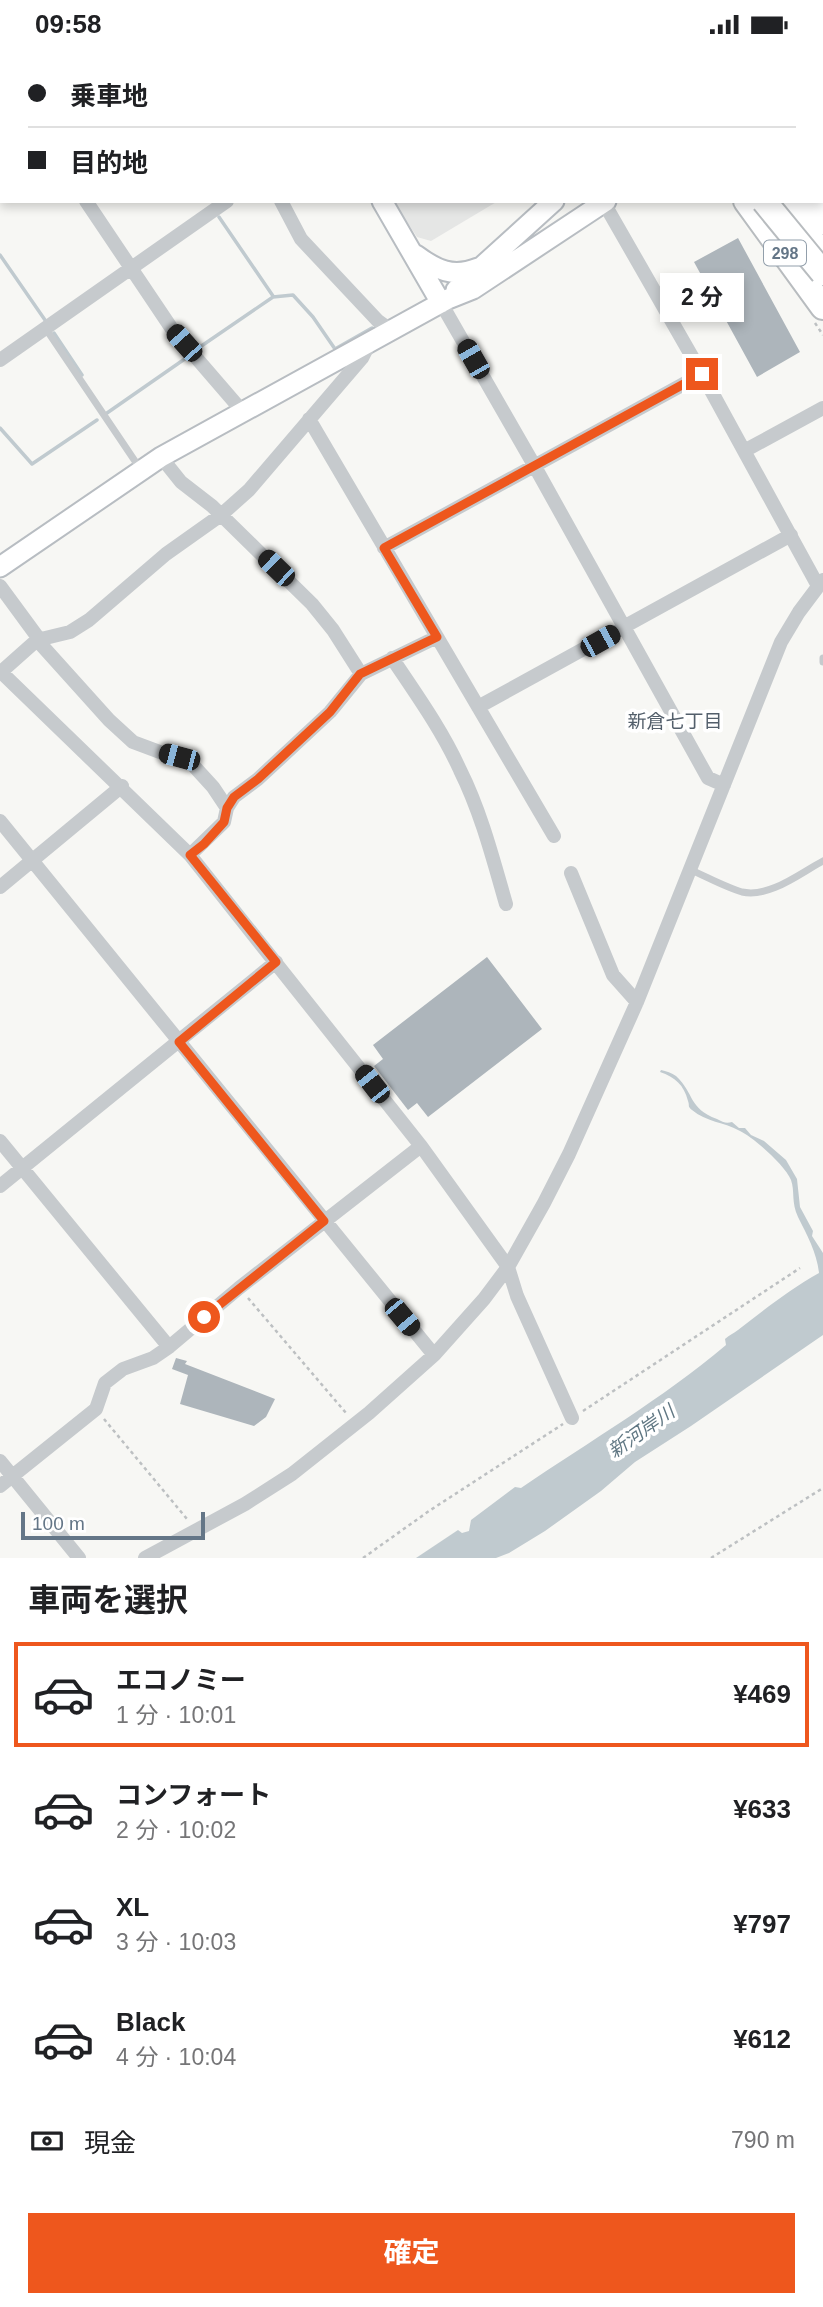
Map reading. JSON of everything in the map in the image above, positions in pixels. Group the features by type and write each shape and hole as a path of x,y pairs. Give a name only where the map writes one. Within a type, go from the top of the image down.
{"highway":[{"name":"298","path":"748,203 823,307"},
{"path":"766,203 823,273"},
{"path":"777,203 797,269"},
{"path":"786,203 823,256"},
{"path":"810,203 823,222"}],"street":[{"path":"87,203 174,332 243,412"},
{"path":"0,360 224,203"},
{"path":"282,203 302,239 378,321 392,331"},
{"path":"383,203 444,301 708,778 724,785"},
{"path":"444,301 552,203"},
{"path":"0,566 160,457 444,301 473,289 603,203"},
{"path":"145,1558 245,1504 292,1474 355,1424 434,1355 484,1299 508,1267 569,1154 636,1002 781,642 820,583 606,203"},
{"path":"412,253 435,268 451,274 472,271 484,264"},
{"path":"369,344 362,358 249,489 222,516 166,554 89,620 70,632 38,639 0,672 122,786 190,855 421,1146 508,1267 517,1296 572,1418"},
{"path":"384,548 702,374"},
{"path":"744,451 823,408"},
{"path":"309,419 554,837"},
{"path":"160,457 181,482 222,516 312,604 332,629 360,674"},
{"path":"478,707 791,535"},
{"path":"0,586 38,639 109,720 133,742 192,764 213,787 227,808"},
{"path":"190,855 224,822 227,808 234,797 258,779 330,712 360,674 437,637"},
{"path":"392,658 462,772 489,845 506,904"},
{"path":"0,887 122,786"},
{"path":"0,821 434,1355"},
{"path":"571,873 613,975 636,1002"},
{"path":"0,1186 276,962"},
{"path":"0,1141 169,1347"},
{"path":"0,1486 96,1409 105,1383 123,1369 153,1358 169,1347 239,1288 421,1146"},
{"path":"0,1461 79,1558"}],"lane":[{"path":"46,329 141,470"},
{"path":"691,870 743,892 759,892 772,889 823,861"}],"path":[{"path":"239,1288 355,1424"},
{"path":"96,1409 197,1531"},
{"path":"711,1558 823,1488"}],"shaded area":[{"path":"394,203 495,203 431,241 417,237"}],"water":[{"name":"新河岸川","path":"661,1070 676,1076 701,1110 723,1122 732,1122 739,1128 745,1128 786,1160 797,1179 800,1207 813,1231 812,1236 823,1253 823,1335 635,1462 601,1491 509,1553 496,1558 416,1558 458,1530 462,1533 469,1531 471,1520 515,1487 521,1488 651,1402 726,1345 725,1339 728,1336 819,1273 814,1251 796,1212 788,1174 768,1152 746,1134 692,1110 681,1086 670,1076 660,1072"}],"building":[{"path":"738,238 800,352 757,377 694,262"},
{"path":"487,957 542,1029 428,1117 417,1103 408,1110 374,1066 383,1059 373,1045"},
{"path":"176,1358 275,1399 266,1417 254,1426 180,1404 188,1375 172,1369"}],"waterway":[{"path":"219,217 273,296"},
{"path":"0,255 45,320"},
{"path":"197,349 273,297 293,295 313,317 335,349 372,328"},
{"path":"54,333 82,375"},
{"path":"107,413 189,356"},
{"path":"0,428 32,464 97,420"}],"district":[{"name":"新倉七丁目","path":"675,721"}],"route":[{"path":"204,1317 324,1221 179,1042 276,962 190,855 224,822 227,808 234,797 258,779 330,712 360,674 437,637 384,548 702,374"}]}
